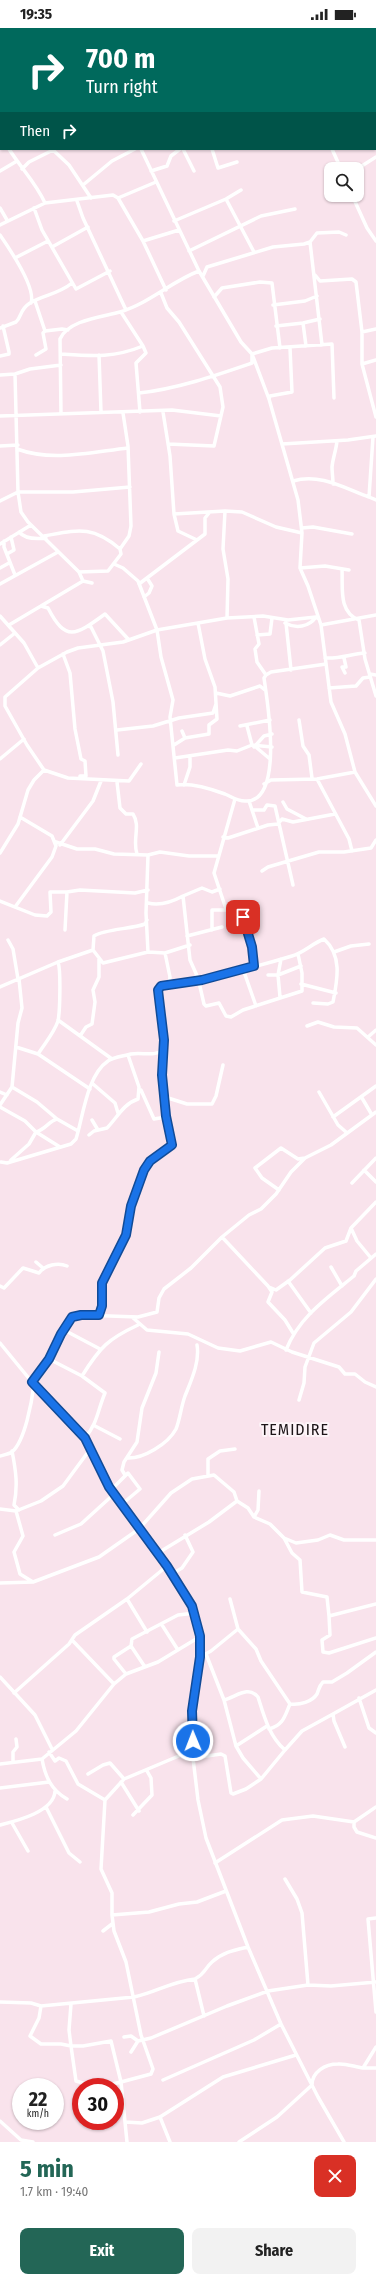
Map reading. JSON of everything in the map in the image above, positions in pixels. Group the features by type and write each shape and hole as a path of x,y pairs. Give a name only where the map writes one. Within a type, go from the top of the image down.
{"street":[{"path":"10,150 22,169 38,188 45,203"},
{"path":"22,169 29,162 55,150 69,165 91,198"},
{"path":"83,185 112,161 133,150"},
{"path":"141,150 199,271 241,342 252,354 269,399 293,481 301,515 302,531 300,568 308,586 321,625 331,702 345,734 355,772 376,806"},
{"path":"151,171 167,166 171,156 180,150"},
{"path":"183,150 194,171"},
{"path":"212,150 218,168 237,162"},
{"path":"332,150 338,162"},
{"path":"364,165 376,157"},
{"path":"0,171 17,161"},
{"path":"118,198 156,182"},
{"path":"174,221 226,199 241,190"},
{"path":"0,225 45,203 77,201 113,195 118,198 143,241 166,290"},
{"path":"226,199 241,224 254,252"},
{"path":"77,201 110,271 126,310"},
{"path":"355,202 367,228 376,241"},
{"path":"0,208 8,220"},
{"path":"34,208 48,241 76,289 110,271"},
{"path":"189,251 241,224 261,216 295,209"},
{"path":"52,247 88,227"},
{"path":"143,241 179,230"},
{"path":"203,276 207,267 254,252 276,246 310,242 317,234 339,232 346,235"},
{"path":"0,235 29,287 33,302 45,331 43,333 46,349 36,355"},
{"path":"14,258 48,241"},
{"path":"310,242 322,345"},
{"path":"62,414 60,339 62,334 74,325 126,310 161,293 199,271"},
{"path":"315,275 320,281 326,282 352,279 356,282 362,332 362,364 376,417"},
{"path":"214,297 222,288 266,282 272,283 273,305 280,348"},
{"path":"0,356 9,354 1,327 18,320 22,309 33,302 63,291 72,283"},
{"path":"161,293 167,308 179,322 222,392 221,416 214,446 168,444"},
{"path":"273,305 305,302 317,296"},
{"path":"121,312 146,353 136,363 140,412"},
{"path":"276,326 303,323 320,318"},
{"path":"303,323 306,346"},
{"path":"45,331 62,329 68,330"},
{"path":"362,332 376,329"},
{"path":"252,354 280,348 332,344 334,398"},
{"path":"61,354 99,356 124,354 143,346"},
{"path":"269,399 270,396 282,396 292,392 290,348"},
{"path":"139,393 173,388 213,376 219,376 252,363 252,354"},
{"path":"99,356 101,412"},
{"path":"362,364 376,360"},
{"path":"0,375 15,374 30,369 61,365"},
{"path":"15,374 18,444 18,492 21,512 31,525 45,537 78,572 83,581"},
{"path":"0,416 101,412 195,412 221,416"},
{"path":"163,412 168,444 174,514 178,531 197,540"},
{"path":"78,572 108,572 121,554 120,549 128,536 131,526 128,448 123,413"},
{"path":"282,444 337,441 374,436 374,466 369,498"},
{"path":"333,484 332,469 337,441"},
{"path":"0,446 18,444"},
{"path":"18,449 46,455 66,456 128,448"},
{"path":"293,481 311,478 333,484 376,500"},
{"path":"0,501 18,492 73,492 130,488"},
{"path":"174,514 225,511 242,512 276,527 302,531 313,527 352,534"},
{"path":"225,511 223,544 228,579 227,618"},
{"path":"140,584 205,534 205,518 210,513"},
{"path":"15,575 2,542 31,525"},
{"path":"19,532 21,535 35,539 72,532 98,533 120,549"},
{"path":"7,554 14,550 11,537"},
{"path":"0,584 58,552"},
{"path":"0,568 9,563"},
{"path":"114,564 123,568 140,584 157,630 161,657 172,700 171,720 177,785 215,790 235,799 249,801 261,793 266,779 272,747 272,734 264,678 271,672 326,664"},
{"path":"300,568 325,566 349,570"},
{"path":"342,569 344,608 352,617 359,620"},
{"path":"144,597 149,594 152,586 147,578"},
{"path":"8,625 83,581 92,583"},
{"path":"41,606 48,608 58,626 66,632 77,631 88,626 105,614 130,640"},
{"path":"321,625 359,620 376,615"},
{"path":"0,616 28,648 38,668"},
{"path":"0,705 5,698 38,668 63,654 78,648 130,640 157,630 227,618 263,616 288,620 318,618"},
{"path":"254,617 258,644 255,649 255,653 266,675"},
{"path":"274,618 290,625 304,626 312,623 318,618"},
{"path":"257,636 270,634 274,618"},
{"path":"359,620 370,676 376,696"},
{"path":"174,745 185,738 209,733 209,725 217,719 216,693 211,672 205,659 198,623"},
{"path":"286,623 291,670"},
{"path":"88,626 91,627 101,645 114,702 118,755"},
{"path":"0,645 15,633"},
{"path":"325,658 344,658 348,655 365,653"},
{"path":"63,654 70,673 75,729 81,759 85,761 86,776 80,776 78,778"},
{"path":"344,658 346,667 342,667 345,673"},
{"path":"329,688 356,686 363,678 376,675"},
{"path":"216,693 230,696 260,686 266,690"},
{"path":"117,730 153,726 171,720 213,713 217,699"},
{"path":"4,701 24,739 44,770 68,778 117,782 129,781 141,764"},
{"path":"240,726 247,726 270,720"},
{"path":"299,720 303,746 309,755 312,778"},
{"path":"247,726 254,746 270,759"},
{"path":"182,731 185,738"},
{"path":"254,746 264,736 272,734"},
{"path":"0,759 24,739"},
{"path":"175,758 228,750 237,751 254,746 272,747"},
{"path":"184,785 190,767 190,756"},
{"path":"0,853 14,833 28,790 34,780 44,770"},
{"path":"266,779 316,779 355,772"},
{"path":"316,779 350,839 352,851"},
{"path":"264,784 271,780"},
{"path":"16,907 56,851 58,844 93,801 101,781"},
{"path":"117,782 120,808 126,814 134,814 136,819 134,845 137,854"},
{"path":"226,909 214,873 235,799"},
{"path":"249,801 258,828"},
{"path":"283,802 287,809 307,820"},
{"path":"253,810 264,810 267,805 275,806 293,885"},
{"path":"223,837 228,838 258,828 278,824 282,819 293,822 335,814"},
{"path":"20,817 52,836 58,844 114,854 137,854 148,856 160,852 189,856 218,856"},
{"path":"262,871 319,852 352,851 371,848 376,840"},
{"path":"148,856 148,952"},
{"path":"148,903 156,905 165,903 202,888 212,892 220,889"},
{"path":"0,901 35,915 47,916 51,912 50,892 80,890 135,893 148,890"},
{"path":"65,930 66,892"},
{"path":"183,896 187,936 190,946 190,960 198,978 197,982 206,1006 220,1004 226,1016 231,1017 280,997 302,991 301,966 298,954"},
{"path":"212,930 212,910 237,910 245,920 246,932 252,947 254,966"},
{"path":"147,920 145,924 138,927 127,926 112,932 98,933 94,936 93,950 99,959 103,963 148,952 165,953 190,946"},
{"path":"187,936 222,927"},
{"path":"99,1315 102,1306 102,1283 126,1235 131,1206 144,1170 150,1161 172,1145 166,1116 162,1075 164,1040 158,990 161,986 197,982 298,954 322,939 329,944 334,952 338,966 336,993 333,1002 328,1004 313,1002"},
{"path":"8,940 12,949 19,979 22,1008 18,1023 12,1087 0,1106 26,1121 36,1132 60,1147"},
{"path":"334,952 351,946 369,944"},
{"path":"0,987 58,962 93,950"},
{"path":"165,953 170,977 169,985"},
{"path":"80,1036 86,1027 92,1024 94,1018 94,990 99,977 99,959"},
{"path":"280,997 278,975 281,959"},
{"path":"38,1054 53,1032 58,1020 60,977 58,962"},
{"path":"268,975 278,975 301,966"},
{"path":"243,969 256,1006"},
{"path":"301,984 336,993"},
{"path":"58,1020 112,1059"},
{"path":"307,1026 318,1022 334,1027 357,1028 376,1045"},
{"path":"368,1037 376,1030"},
{"path":"16,1048 38,1054 90,1090"},
{"path":"0,1161 7,1163 71,1144 76,1139 90,1090 101,1068 112,1059 128,1055 146,1053 154,1054 164,1050"},
{"path":"128,1055 139,1087 154,1119 166,1116"},
{"path":"165,1097 187,1104 212,1104 216,1096 223,1065"},
{"path":"93,1084 115,1103 118,1113"},
{"path":"334,1117 362,1098 376,1086"},
{"path":"12,1087 37,1102 57,1119 78,1131"},
{"path":"89,1135 98,1130 107,1128 118,1113 131,1101 138,1099 139,1087"},
{"path":"0,1092 7,1095"},
{"path":"319,1092 334,1117 346,1132"},
{"path":"362,1098 372,1115"},
{"path":"278,1190 262,1178 255,1168 281,1148 298,1159 305,1158 331,1145 346,1132 376,1112"},
{"path":"7,1163 29,1144 36,1132 41,1131 51,1120 57,1119"},
{"path":"92,1120 98,1130"},
{"path":"0,1456 12,1451 22,1435 30,1409 33,1383 49,1359 72,1317 81,1315 99,1315 132,1317 157,1312 159,1298 164,1289 191,1268 222,1237 249,1215 261,1210 291,1172 305,1158"},
{"path":"352,1183 376,1158"},
{"path":"364,1170 376,1182"},
{"path":"269,1287 276,1290 325,1248 346,1241 351,1228 376,1202"},
{"path":"351,1228 357,1241 371,1258"},
{"path":"222,1237 269,1287 272,1292 268,1302 285,1320 293,1333"},
{"path":"286,1350 293,1333 311,1312 342,1286 376,1254"},
{"path":"36,1262 42,1268"},
{"path":"0,1286 4,1288 24,1268 36,1273 42,1268 56,1264 67,1266"},
{"path":"331,1267 342,1286"},
{"path":"299,1400 308,1357 314,1344 351,1312 376,1279"},
{"path":"288,1281 311,1312"},
{"path":"132,1317 138,1324 152,1332 175,1332 188,1334 218,1348 240,1350 271,1342 286,1350 339,1367 346,1374 355,1374 365,1382 376,1385"},
{"path":"82,1376 100,1349 117,1335 138,1324"},
{"path":"64,1330 100,1349"},
{"path":"0,1342 33,1383 85,1438 111,1490 167,1566 195,1613 200,1636 200,1657 192,1711 193,1758 202,1822 215,1863 248,1947 281,2024 312,2085 344,2142"},
{"path":"127,1458 136,1459 150,1453 176,1430 198,1355 197,1345"},
{"path":"125,1475 122,1470 127,1458 137,1442 142,1408 156,1373 159,1352"},
{"path":"49,1359 82,1376 105,1393 99,1404 95,1426 85,1438"},
{"path":"95,1426 120,1439"},
{"path":"0,1509 18,1510 41,1501 63,1486 91,1448"},
{"path":"208,1475 208,1459 220,1451 235,1449"},
{"path":"12,1451 17,1474 17,1491 14,1505 18,1510 23,1536 14,1552 20,1574 33,1582"},
{"path":"111,1490 128,1473 132,1477 140,1489 121,1505"},
{"path":"0,1583 33,1582 96,1559 139,1529 171,1493 192,1479 214,1475 234,1492 237,1501 248,1508 254,1517 270,1524 284,1538 292,1553 300,1560 302,1592 327,1597 330,1636 322,1640 324,1654 376,1638"},
{"path":"254,1517 258,1510 259,1491"},
{"path":"55,1535 81,1524 114,1494"},
{"path":"158,1553 185,1535 209,1522 237,1501"},
{"path":"172,1574 182,1568 193,1552 185,1535"},
{"path":"284,1538 299,1544 304,1541 318,1540 330,1535 344,1540 376,1540"},
{"path":"14,1693 84,1628 127,1599 167,1566"},
{"path":"127,1599 147,1632"},
{"path":"230,1599 238,1629 256,1649 261,1661 290,1704"},
{"path":"329,1616 376,1604"},
{"path":"145,1667 131,1646 132,1639 178,1616 195,1613"},
{"path":"162,1625 178,1650"},
{"path":"200,1657 238,1629"},
{"path":"0,1764 42,1759 81,1726 114,1684 126,1674 145,1667 178,1650 200,1636"},
{"path":"72,1640 114,1684"},
{"path":"126,1674 114,1659 131,1646"},
{"path":"290,1704 301,1704 308,1701 314,1697 323,1682 332,1682 376,1652"},
{"path":"206,1654 224,1700 236,1746 242,1758 261,1779"},
{"path":"1,1679 35,1715 55,1760 59,1758 66,1761 78,1784 105,1800"},
{"path":"193,1758 221,1754 225,1756 231,1793 233,1794 246,1789 261,1779 302,1731 376,1690"},
{"path":"224,1700 246,1691 255,1693 258,1697 268,1727 278,1744 285,1750"},
{"path":"360,1698 369,1728 376,1733"},
{"path":"236,1746 268,1727 281,1722 290,1704"},
{"path":"333,1714 334,1722 345,1747"},
{"path":"13,1762 13,1752 17,1747 16,1739"},
{"path":"124,2081 151,2074 153,2068 144,2040 126,1962 112,1924 112,1893 101,1869 105,1800 122,1781 193,1750"},
{"path":"42,1759 49,1782 55,1792 67,1799"},
{"path":"88,1774 103,1765 110,1763 139,1811"},
{"path":"134,1816 152,1795 151,1778 147,1771"},
{"path":"0,1788 49,1782"},
{"path":"0,1825 12,1823 46,1807 53,1801 55,1792"},
{"path":"46,1807 69,1853 80,1862"},
{"path":"215,1863 282,1820 314,1816 354,1822 376,1807"},
{"path":"354,1822 354,1827 357,1832 376,1838"},
{"path":"12,1823 28,1852"},
{"path":"285,1879 297,1899 302,1913 308,1985"},
{"path":"112,1915 149,1912 179,1904 197,1902 226,1891"},
{"path":"376,1918 368,1919 376,2010"},
{"path":"103,1931 112,1924"},
{"path":"0,2002 31,2003 41,2006 134,1997 149,1994 176,1981 195,1979 205,1974 210,1963 221,1954 248,1947"},
{"path":"195,1979 204,2016"},
{"path":"124,2037 130,2036 138,2041 144,2040 268,1991 308,1985 331,1986 374,1983"},
{"path":"71,2004 69,2030 76,2078"},
{"path":"41,2006 39,2018 30,2036 41,2044 61,2044 71,2046 83,2046 111,2041 120,2078"},
{"path":"163,2080 254,2040 281,2024"},
{"path":"131,2052 138,2041"},
{"path":"363,2068 376,2047"},
{"path":"125,2122 142,2123 160,2117 223,2077 296,2055"},
{"path":"239,2142 278,2117 312,2085 313,2075 338,2063 363,2068 376,2068"},
{"path":"124,2112 127,2142"},
{"path":"160,2117 170,2142"},
{"path":"0,2121 21,2140 33,2142"}],"district":[{"name":"TEMIDIRE","path":"295,1429"}],"route":[{"path":"193,1741 192,1711 200,1657 200,1636 192,1606 158,1553 128,1515 109,1487 85,1438 45,1398 32,1382 49,1359 61,1334 72,1317 81,1315 99,1315 102,1306 102,1283 126,1235 131,1206 144,1170 150,1161 156,1156 172,1147 173,1143 166,1116 164,1083 162,1075 164,1065 164,1040 158,990 161,986 202,980 254,966 251,942 246,932 245,920 243,917"}]}
